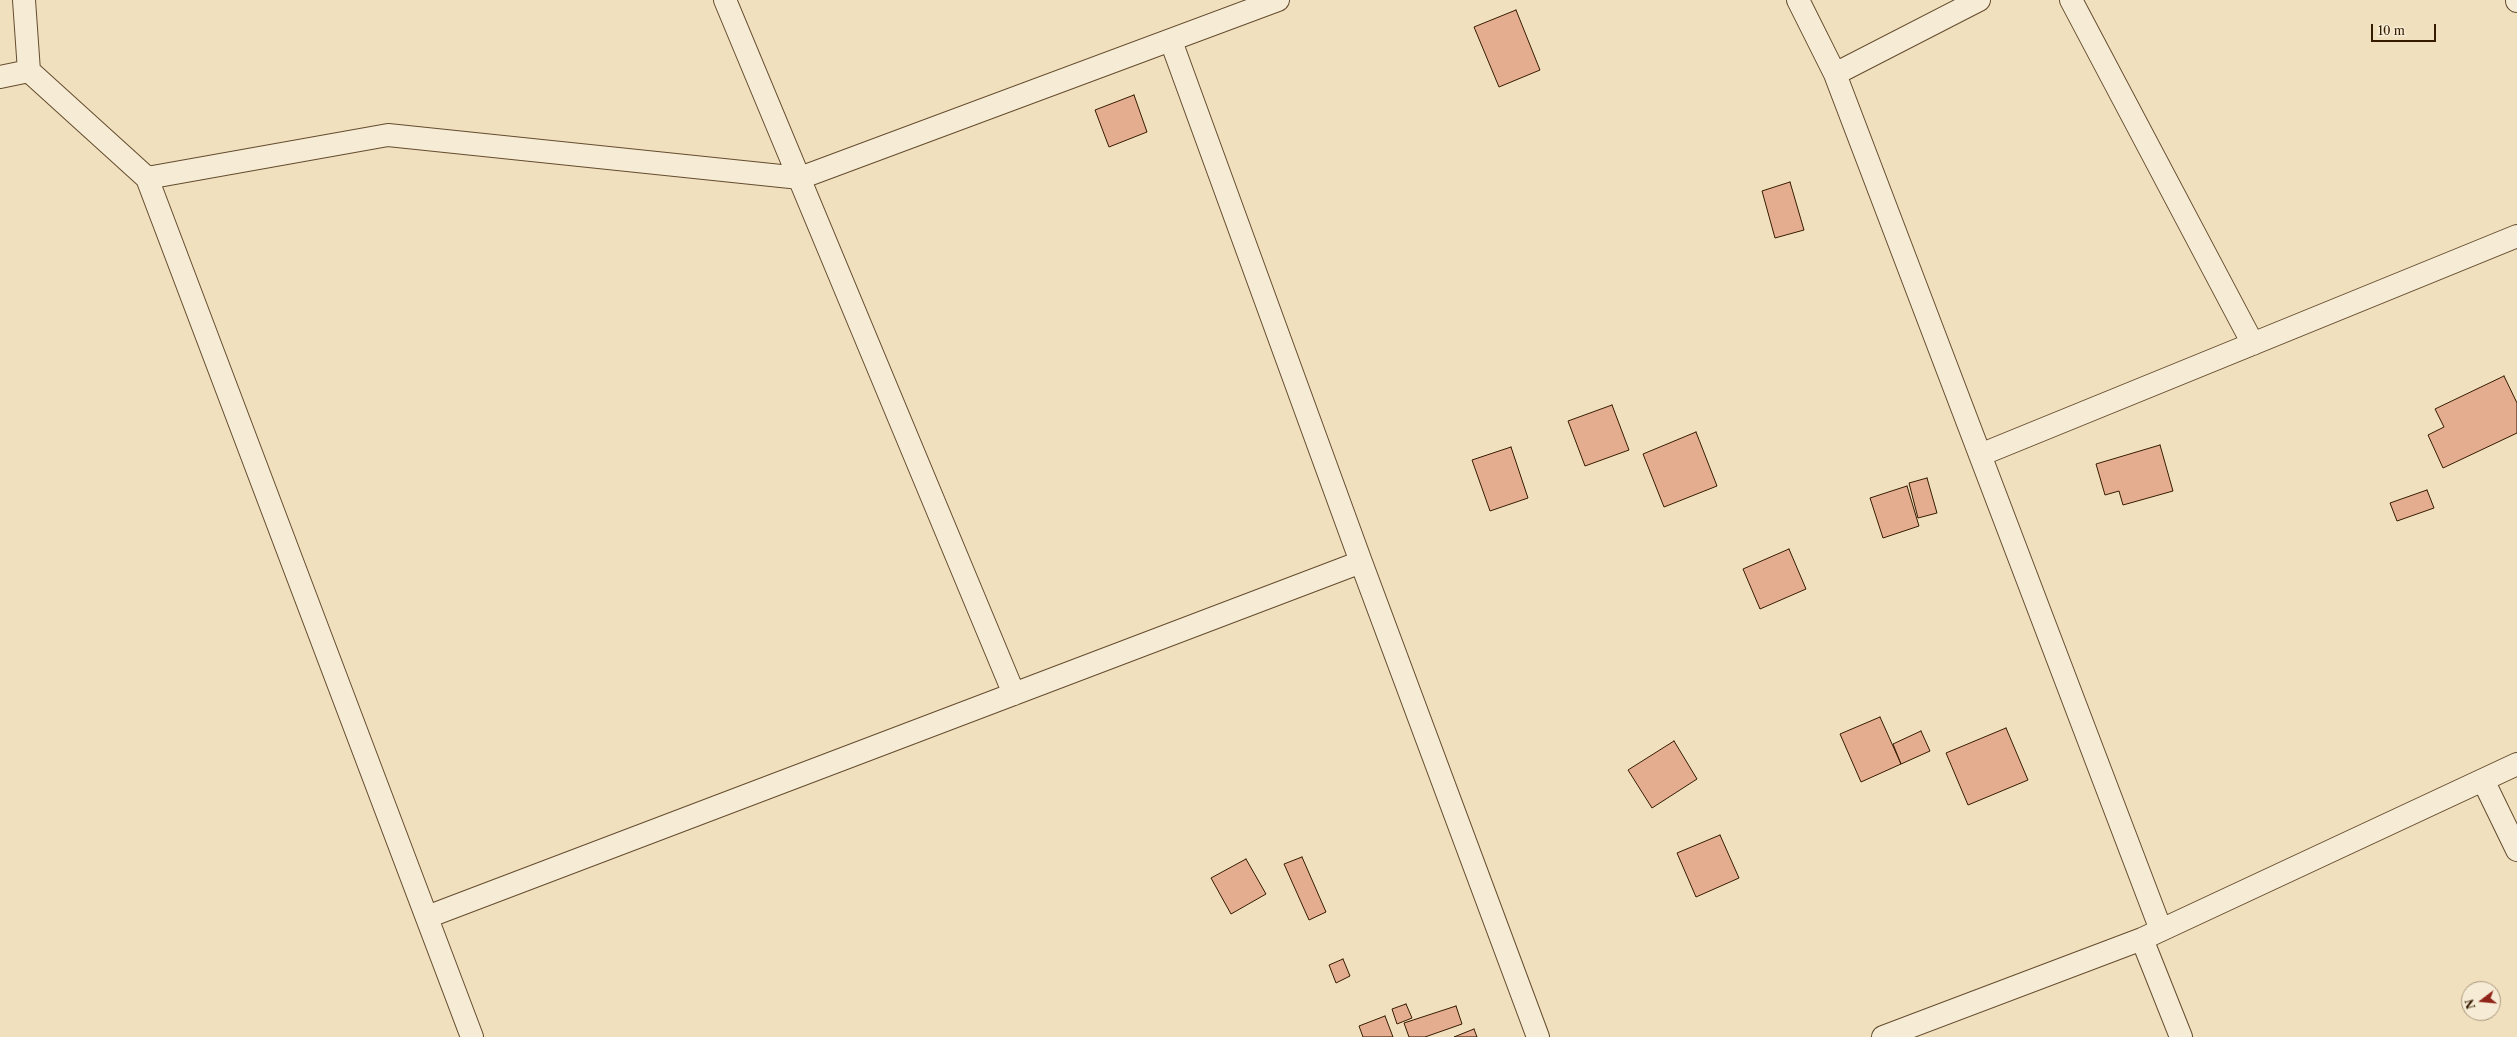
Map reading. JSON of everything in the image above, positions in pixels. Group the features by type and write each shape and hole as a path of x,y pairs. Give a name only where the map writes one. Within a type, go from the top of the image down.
{"street":[{"path":"24,0 29,71 147,178 472,1037"},
{"path":"725,0 1014,694"},
{"path":"147,178 388,136 800,178 1278,0"},
{"path":"1798,0 1835,74 1980,455 2151,935 2181,1037"},
{"path":"1835,74 1979,0"},
{"path":"2071,0 2253,344"},
{"path":"1171,41 1361,562 1538,1037"},
{"path":"0,77 29,71"},
{"path":"1980,455 2517,236"},
{"path":"427,917 1361,562"},
{"path":"1883,1037 2151,935 2517,764"},
{"path":"2483,780 2517,850"}],"building":[{"path":"1516,10 1540,70 1499,87 1474,27"},
{"path":"1134,95 1147,132 1109,147 1095,110"},
{"path":"1790,182 1804,230 1775,238 1762,191"},
{"path":"2504,376 2517,403 2517,433 2443,468 2428,435 2444,427 2435,409"},
{"path":"1612,405 1629,450 1585,466 1568,421"},
{"path":"1696,432 1717,486 1664,507 1643,454"},
{"path":"2160,445 2173,491 2123,505 2119,491 2105,495 2096,464"},
{"path":"1511,447 1528,498 1490,511 1472,460"},
{"path":"1927,478 1937,513 1918,518 1909,483"},
{"path":"1907,486 1919,526 1883,538 1870,498"},
{"path":"2427,490 2434,508 2397,521 2390,503"},
{"path":"1789,549 1806,589 1760,609 1743,569"},
{"path":"1880,717 1901,764 1861,782 1840,734"},
{"path":"2006,728 2028,780 1968,805 1946,753"},
{"path":"1921,731 1930,751 1901,764 1893,744"},
{"path":"1674,741 1697,779 1652,808 1628,770"},
{"path":"1720,835 1739,878 1696,897 1677,853"},
{"path":"1302,857 1326,912 1309,920 1284,864"},
{"path":"1246,859 1266,894 1231,914 1211,878"},
{"path":"1343,959 1350,976 1336,983 1329,965"},
{"path":"1406,1004 1412,1018 1397,1024 1392,1009"},
{"path":"1456,1006 1462,1024 1425,1037 1409,1037 1404,1023"},
{"path":"1385,1016 1393,1037 1363,1037 1359,1026"},
{"path":"1474,1029 1477,1037 1454,1037"}]}
